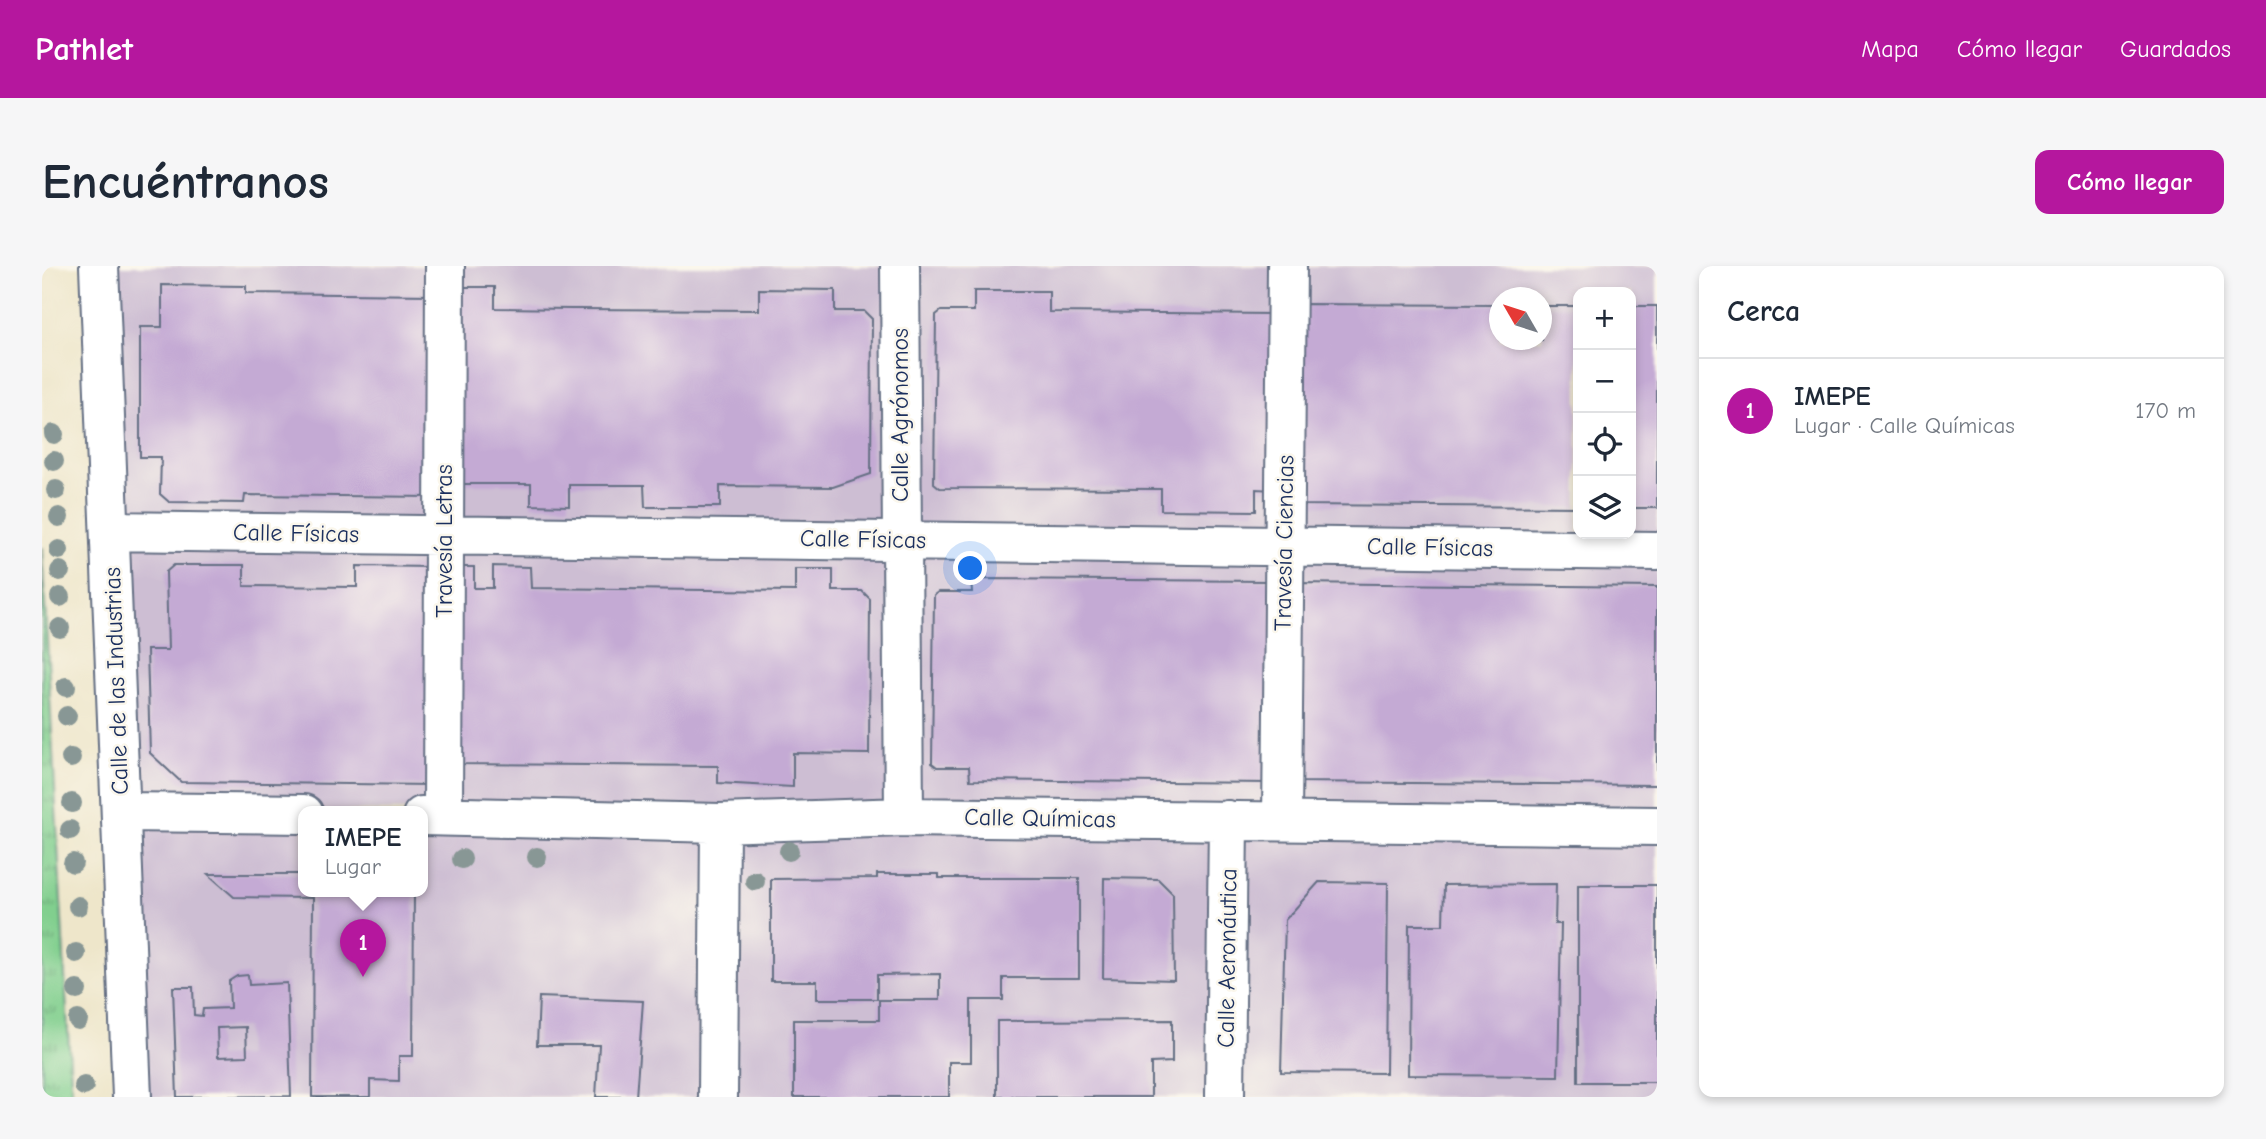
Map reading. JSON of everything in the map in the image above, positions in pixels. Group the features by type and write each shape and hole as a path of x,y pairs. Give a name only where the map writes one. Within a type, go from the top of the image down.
{"street":[{"name":"Calle de las Industrias","path":"99,266 132,1097"},
{"name":"Travesía Letras","path":"433,816 444,534 445,266"},
{"name":"Calle Agrónomos","path":"900,266 904,817"},
{"name":"Travesía Ciencias","path":"1282,821 1287,266"},
{"name":"Calle Físicas","path":"110,531 1657,551"},
{"path":"121,812 298,814"},
{"name":"Calle Químicas","path":"433,816 720,822 904,817 1657,826"},
{"name":"Calle Aeronáutica","path":"1225,1097 1228,820"},
{"path":"718,1097 720,822"}],"shaded area":[{"path":"103,266 1657,266 1657,1097 134,1097"}],"green space":[{"path":"42,547 68,1031 72,1097 42,1097"}],"building":[{"path":"162,285 246,286 246,293 434,295 433,497 245,495 244,503 169,502 160,494 161,457 140,457 140,327 162,327"},
{"path":"457,287 495,287 495,308 571,309 759,310 759,289 835,290 835,311 864,311 872,319 871,474 833,487 720,486 720,507 645,507 644,485 569,485 569,506 531,505 531,484 456,484"},
{"path":"974,291 1049,291 1049,312 1275,314 1274,490 1256,489 1256,511 1161,510 1161,489 940,488 934,483 936,315 941,311 974,311"},
{"path":"1297,304 1489,305 1489,350 1552,350 1552,306 1573,306 1573,507 1295,505"},
{"path":"1636,306 1657,306 1657,508 1636,508"},
{"path":"174,565 244,565 244,586 357,587 357,566 433,567 431,785 181,782 150,753 147,650 168,650 166,572"},
{"path":"493,566 530,567 531,588 795,591 795,569 833,569 833,591 862,591 870,599 869,754 793,753 793,787 718,783 718,766 454,764 456,567 474,567 474,588 493,588"},
{"path":"971,579 1273,581 1272,783 970,780 969,767 937,767 932,763 934,595 938,592 972,592"},
{"path":"1294,583 1657,587 1657,785 1293,782"},
{"path":"208,874 298,874 298,897 414,897 413,1056 399,1056 399,1081 370,1080 370,1097 312,1097 313,898 234,897"},
{"path":"877,874 939,874 939,878 1079,878 1079,978 1003,978 1003,1000 971,1000 971,1062 949,1062 949,1097 794,1097 794,1020 879,1020 879,1000 940,1000 940,974 877,975 877,999 817,999 817,981 771,981 771,879 877,878"},
{"path":"1104,878 1158,879 1173,894 1174,980 1103,978"},
{"path":"1319,882 1388,883 1386,1073 1281,1072 1285,920"},
{"path":"1556,884 1555,924 1561,924 1558,1076 1408,1075 1409,925 1443,925 1444,885"},
{"path":"1578,885 1657,885 1657,1082 1578,1082"},
{"path":"248,975 249,985 287,983 291,1096 177,1097 173,987 193,987 194,1015 202,1016 203,1009 230,1008 229,981 237,976","holes":["246,1027 247,1056 218,1057 217,1028"]},
{"path":"539,997 643,1001 636,1097 596,1097 599,1045 537,1045"},
{"path":"1172,1020 1172,1062 1151,1063 1151,1097 997,1097 997,1021"}],"place":[{"name":"IMEPE","path":"363,977"}]}
